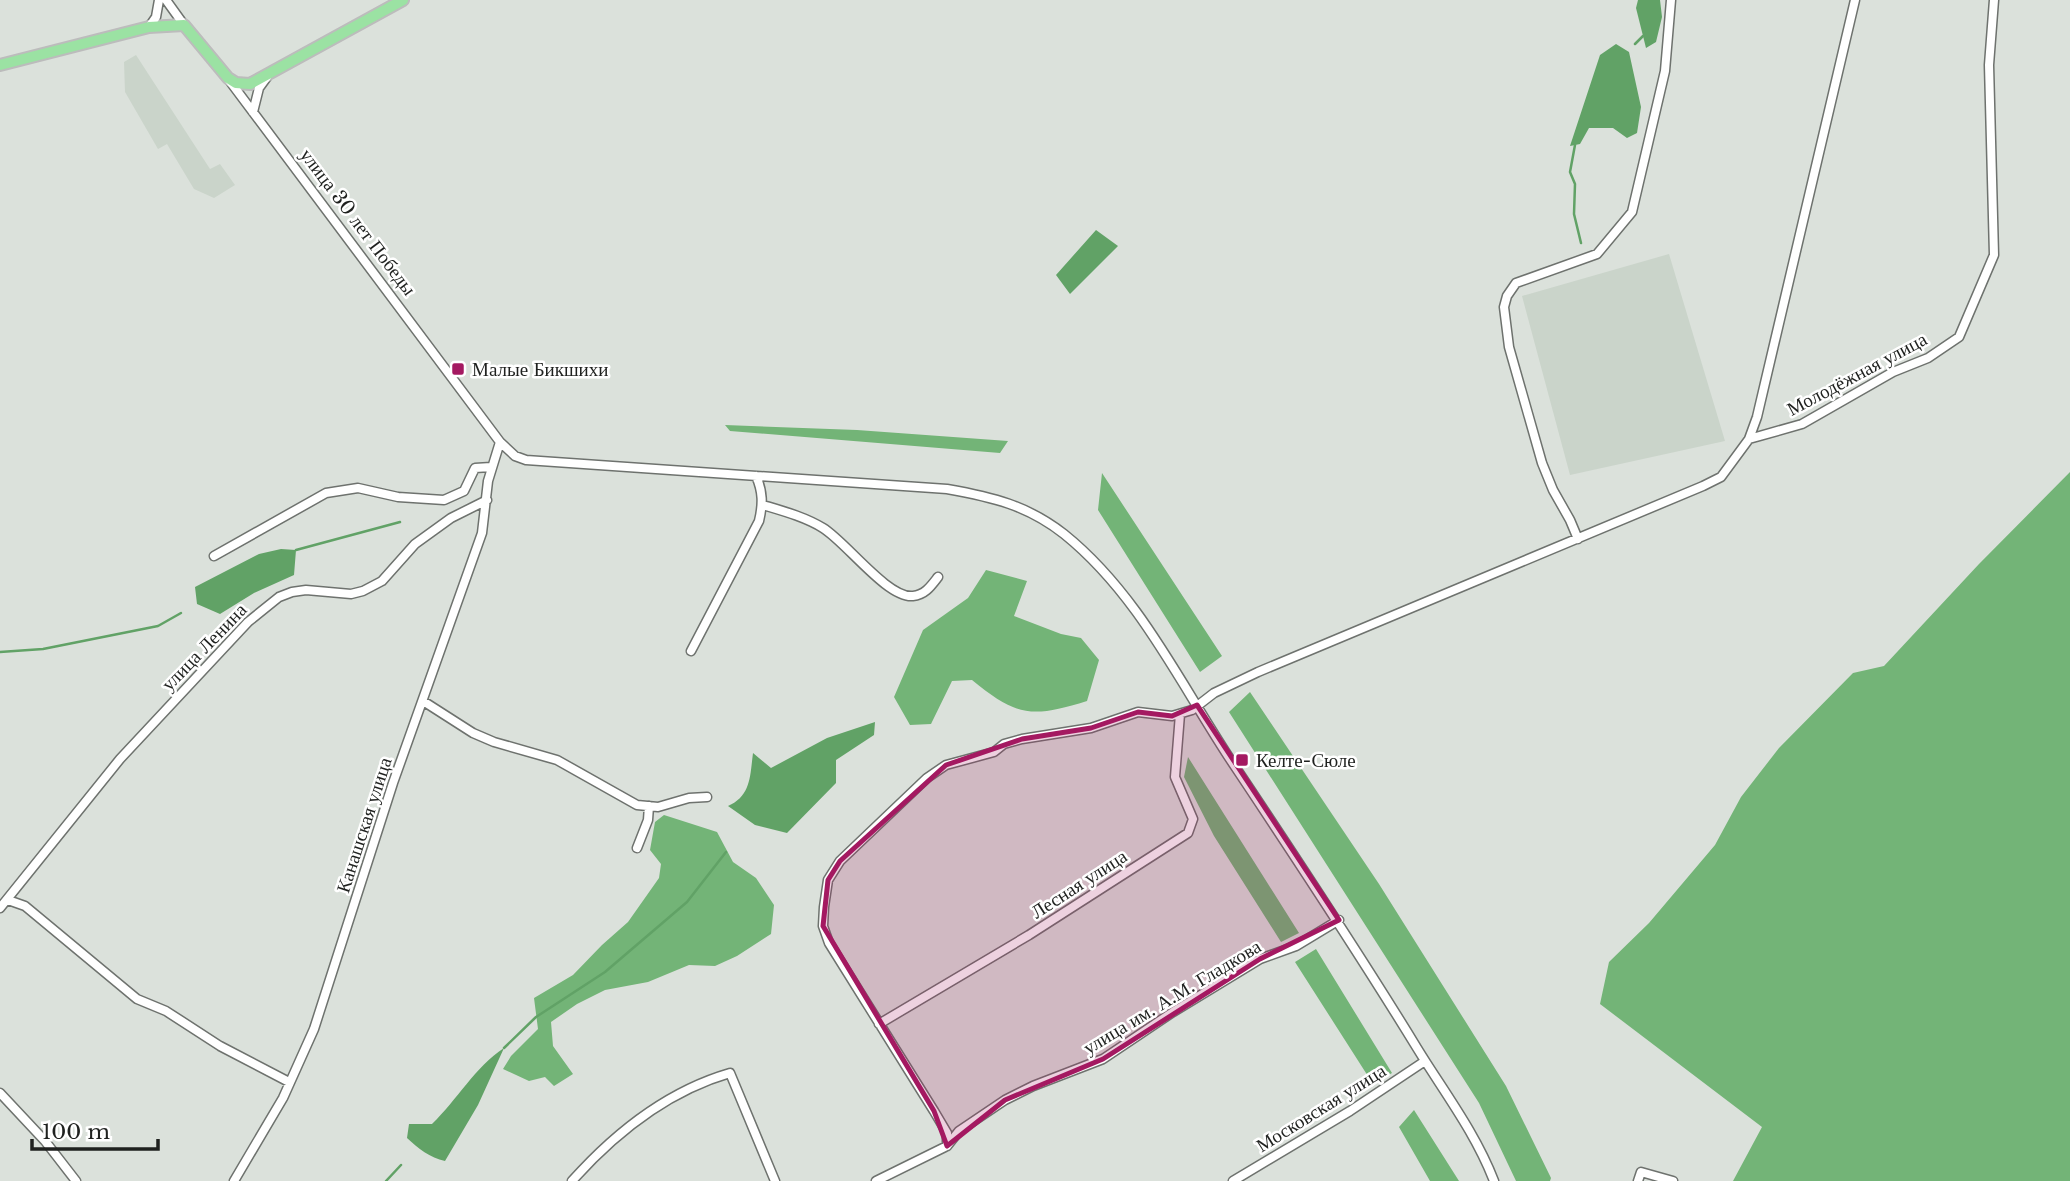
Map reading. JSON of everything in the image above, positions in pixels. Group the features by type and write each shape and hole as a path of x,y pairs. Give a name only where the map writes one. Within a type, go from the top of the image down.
{"main road":[{"path":"228,79 236,83 250,84 402,0"},
{"path":"0,65 149,27 184,25"},
{"name":"улица 30 лет Победы","path":"184,25 228,79"}],"street":[{"path":"149,27 156,16 159,0"},
{"path":"166,0 184,25"},
{"path":"1578,539 1542,463 1509,346 1504,307 1507,296 1516,283 1597,254 1632,212 1665,71 1671,0"},
{"name":"Молодёжная улица","path":"1749,439 1760,404 1855,0"},
{"name":"Молодёжная улица","path":"1749,439 1802,424 1892,372 1928,358 1959,337 1994,255 1989,65 1994,0"},
{"path":"253,112 259,88 269,74"},
{"name":"улица 30 лет Победы","path":"228,79 500,442"},
{"path":"947,1146 947,1133 829,943 823,926 828,880 839,861 927,778 946,765 994,752 1004,744 1021,739 1091,728 1138,712 1172,716 1180,714 1214,693 1258,672 1721,477 1749,439"},
{"path":"500,442 515,456 526,460 947,489 993,498 1030,511 1064,534 1135,608 1233,764 1339,920 1483,1152 1494,1181"},
{"name":"Канашская улица","path":"234,1181 283,1098 314,1028 393,783 482,533 491,467 500,442"},
{"path":"214,556 326,493 358,488 398,497 444,500 464,491 475,468 491,467"},
{"path":"691,651 759,521 763,505 762,488 756,476"},
{"name":"улица Ленина","path":"0,908 120,759 248,622 279,597 292,592 306,590 351,594 363,591 382,581 415,544 451,517 487,499"},
{"path":"763,505 824,528 883,581 905,596 915,596 928,590 938,577"},
{"path":"423,701 484,737 557,760 620,793 637,805 658,807 689,798 706,797"},
{"name":"Лесная улица","path":"879,1024 1030,935 1188,834 1193,819 1175,777 1180,714"},
{"path":"637,848 648,820 649,806"},
{"path":"8,900 25,906 137,999 166,1011 220,1046 289,1082"},
{"name":"улица им. А.М. Гладкова","path":"876,1181 947,1146 959,1130 1005,1100 1033,1086 1103,1059 1249,966 1296,946 1339,920"},
{"name":"Московская улица","path":"1233,1181 1350,1111 1425,1061"},
{"path":"572,1181 594,1157 654,1108 707,1080 730,1073 775,1181"},
{"path":"0,1093 45,1141 76,1181"},
{"path":"1638,1181 1641,1172 1673,1181"}],"highlighted area":[{"path":"1197,705 1339,920 1260,959 1103,1059 1005,1100 947,1146 934,1111 823,926 828,880 840,861 946,765 1022,739 1091,728 1138,712 1172,716"}],"shaded area":[{"path":"1638,0 1660,0 1662,17 1656,42 1646,48 1636,8"},
{"path":"1616,44 1629,52 1641,107 1637,133 1627,138 1613,128 1589,128 1580,144 1570,146 1600,55"},
{"path":"136,55 210,169 220,164 235,185 214,198 194,189 167,144 158,149 125,92 124,62"},
{"path":"1096,230 1118,246 1070,294 1056,275"},
{"path":"1669,254 1725,441 1570,475 1522,296"},
{"path":"725,425 857,430 1008,441 1000,453 730,431"},
{"path":"2070,472 2070,1181 1733,1181 1762,1127 1600,1004 1609,962 1649,923 1715,845 1741,797 1779,748 1853,673 1884,666"},
{"path":"1102,473 1222,656 1200,672 1098,510"},
{"path":"281,549 296,550 294,575 254,593 220,614 197,604 195,587 259,554"},
{"path":"986,570 1027,581 1014,616 1061,634 1081,638 1099,660 1087,701 1052,710 1026,711 1001,701 972,680 952,681 931,724 910,725 894,697 923,630 968,598"},
{"path":"1250,692 1379,884 1506,1086 1551,1178 1550,1181 1516,1181 1479,1103 1229,712"},
{"path":"875,722 874,735 836,760 836,783 787,833 755,825 728,806 736,802 745,791 753,753 771,768 827,738"},
{"path":"1188,757 1299,933 1281,942 1214,836 1184,777"},
{"path":"664,815 717,832 733,862 756,878 774,905 771,934 737,956 715,966 689,965 648,982 605,990 577,1004 551,1022 553,1046 573,1074 554,1086 545,1077 529,1081 503,1069 511,1056 538,1029 534,998 573,975 628,922 659,878 661,864 650,850 655,822"},
{"path":"1316,949 1392,1073 1373,1084 1295,962"},
{"path":"504,1048 478,1105 445,1161 429,1155 407,1138 409,1124 432,1124 475,1074"},
{"path":"1414,1110 1459,1181 1430,1181 1399,1127"}],"waterway":[{"path":"1635,44 1643,36"},
{"path":"1575,145 1570,172 1575,184 1574,214 1581,243"},
{"path":"296,550 400,522"},
{"path":"0,652 43,649 158,626 181,613"},
{"path":"504,1048 536,1017 605,972 687,902 726,852"},
{"path":"386,1181 401,1165"}],"place":[{"name":"Малые Бикшихи","path":"458,369"},
{"name":"Келте-Сюле","path":"1242,760"}]}
